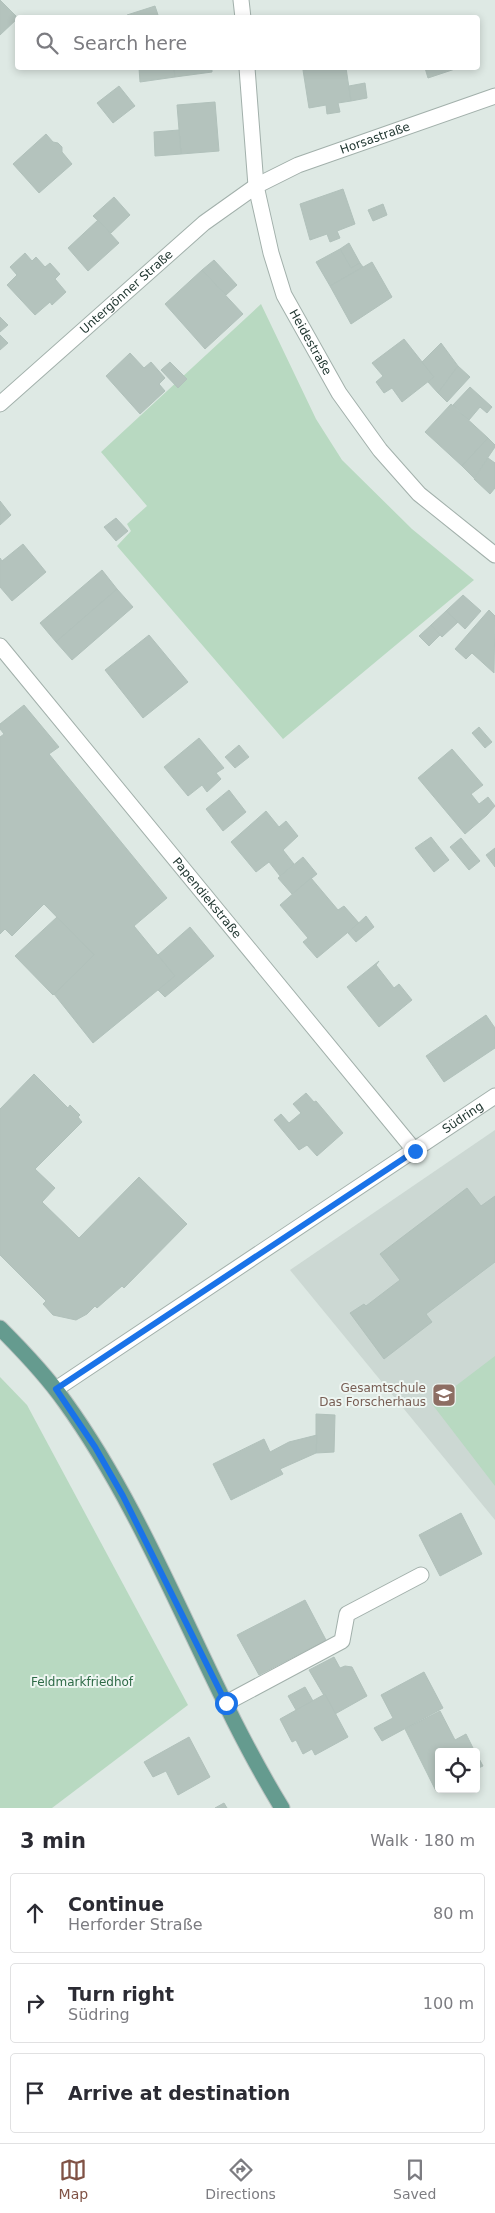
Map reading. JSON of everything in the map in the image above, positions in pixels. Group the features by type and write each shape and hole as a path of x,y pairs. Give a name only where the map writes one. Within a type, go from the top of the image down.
{"main road":[{"path":"0,1328 56,1389 95,1447 123,1496 226,1703 282,1808"}],"street":[{"path":"241,0 243,15"},
{"name":"Heidestraße","path":"247,70 256,186 271,254 284,295 339,393 380,450 419,494 495,555"},
{"name":"Horsastraße","path":"256,186 298,165 495,96"},
{"name":"Untergönner Straße","path":"0,404 204,223 256,186"},
{"name":"Papendiekstraße","path":"0,646 415,1151"},
{"name":"Südring","path":"56,1389 495,1096"},
{"path":"226,1703 342,1641 347,1614 421,1575"}],"shaded area":[{"name":"Gesamtschule Das Forscherhaus","path":"495,1130 495,1520 290,1270"}],"green space":[{"path":"261,304 316,419 342,460 412,529 474,580 283,739 117,546 131,531 127,524 147,506 101,452"},
{"path":"495,1356 495,1486 432,1404"},
{"name":"Feldmarkfriedhof","path":"0,1377 27,1405 188,1705 52,1808 0,1808"}],"building":[{"path":"0,0 15,15 15,21 0,35"},
{"path":"155,6 158,15 127,15"},
{"path":"139,70 174,70 175,77 140,82"},
{"path":"174,70 212,70 212,72 175,77"},
{"path":"303,70 346,70 351,101 338,103 340,112 327,114 326,105 309,108"},
{"path":"426,70 452,70 428,78"},
{"path":"365,83 367,98 351,101 349,86"},
{"path":"119,86 135,106 113,123 97,103"},
{"path":"215,102 219,151 181,154 177,105"},
{"path":"179,130 181,154 155,156 154,132"},
{"path":"46,134 53,142 58,143 62,147 62,152 72,164 39,193 13,164"},
{"path":"343,189 355,224 337,231 340,238 330,242 327,234 310,240 300,204"},
{"path":"114,197 130,215 111,233 93,216"},
{"path":"383,204 387,215 373,221 368,210"},
{"path":"98,220 119,243 88,271 68,248"},
{"path":"349,243 360,263 351,268 340,249"},
{"path":"340,249 351,268 360,263 363,267 330,286 316,262"},
{"path":"25,253 32,261 36,257 45,267 50,263 60,274 55,279 66,292 52,305 50,302 35,315 7,285 17,275 10,267"},
{"path":"214,260 237,285 226,295 202,270"},
{"path":"372,262 392,297 351,324 330,286"},
{"path":"202,270 243,314 205,349 165,304"},
{"path":"0,317 8,325 0,332"},
{"path":"0,335 8,343 0,350"},
{"path":"404,339 434,377 402,402 392,388 384,393 376,382 383,376 372,363"},
{"path":"441,343 458,366 438,393 428,382 434,377 422,362"},
{"path":"130,353 144,368 151,362 165,378 159,384 165,391 140,414 106,376"},
{"path":"170,362 187,379 178,388 161,370"},
{"path":"458,366 470,377 447,402 438,393"},
{"path":"470,387 492,407 487,413 480,407 469,420 453,405"},
{"path":"451,404 488,438 462,466 425,432"},
{"path":"488,438 495,447 474,478 462,466"},
{"path":"488,458 495,463 495,488 490,494 474,479"},
{"path":"0,501 11,515 0,525"},
{"path":"116,518 128,531 116,541 104,527"},
{"path":"23,544 46,572 12,601 0,587 0,558 2,561"},
{"path":"102,570 117,589 56,642 40,623"},
{"path":"117,589 133,607 72,660 56,642"},
{"path":"463,595 481,611 465,629 446,611"},
{"path":"489,610 495,616 494,673 472,653 466,659 455,649"},
{"path":"446,611 458,622 442,637 431,625"},
{"path":"431,625 440,635 429,646 419,636"},
{"path":"149,635 188,682 143,718 105,670"},
{"path":"24,705 59,747 49,754 167,898 134,926 175,976 93,1043 54,994 94,955 44,904 12,936 5,929 0,934 0,737 4,734 0,729 0,724"},
{"path":"479,727 492,742 485,748 472,733"},
{"path":"199,738 224,768 216,773 221,779 207,792 202,785 188,796 164,767"},
{"path":"239,745 249,757 235,768 225,757"},
{"path":"452,749 483,785 471,794 479,804 488,797 495,806 465,834 418,778"},
{"path":"229,790 246,812 223,831 206,809"},
{"path":"266,811 279,827 286,821 298,836 283,850 294,864 280,876 269,862 256,872 231,842"},
{"path":"431,837 449,860 434,872 415,848"},
{"path":"461,838 480,861 469,870 450,847"},
{"path":"495,848 495,867 486,855"},
{"path":"303,857 317,874 292,894 278,878"},
{"path":"311,878 338,910 344,906 359,923 317,958 303,942 308,938 280,905"},
{"path":"366,916 374,927 356,942 348,933"},
{"path":"57,917 94,955 53,995 15,956"},
{"path":"190,927 214,956 165,997 158,990 175,976 158,955"},
{"path":"379,961 376,965 394,988 399,984 412,1000 379,1027 347,987"},
{"path":"486,1015 495,1028 495,1048 444,1082 426,1056"},
{"path":"34,1074 68,1108 70,1105 80,1115 78,1117 82,1122 35,1169 55,1188 42,1202 79,1238 139,1177 187,1224 124,1288 122,1286 97,1308 95,1306 87,1314 76,1320 53,1315 43,1304 46,1301 0,1255 0,1109"},
{"path":"306,1093 314,1102 316,1101 343,1133 317,1156 307,1145 299,1150 274,1120 281,1114 289,1123 301,1113 293,1104"},
{"path":"467,1188 481,1206 495,1196 495,1262 426,1314 432,1322 384,1359 350,1313 364,1304 366,1306 400,1280 380,1254"},
{"path":"316,1414 335,1415 334,1452 316,1453"},
{"path":"317,1435 316,1453 280,1469 283,1474 231,1500 213,1464 264,1439 270,1452 289,1442"},
{"path":"461,1513 482,1554 440,1576 419,1535"},
{"path":"305,1600 326,1640 259,1675 237,1635"},
{"path":"334,1657 340,1668 345,1666 352,1667 367,1696 335,1714 309,1670"},
{"path":"424,1672 443,1708 382,1741 374,1728 393,1718 381,1695"},
{"path":"305,1687 313,1701 296,1710 288,1696"},
{"path":"325,1694 348,1737 315,1755 312,1749 303,1754 296,1740 292,1742 280,1719"},
{"path":"440,1711 455,1740 466,1734 473,1748 435,1748 435,1789 405,1729"},
{"path":"189,1737 210,1777 178,1795 166,1771 153,1777 144,1762"},
{"path":"224,1803 227,1808 215,1808"}],"place":[{"name":"Gesamtschule Das Forscherhaus","path":"444,1395"}],"route":[{"path":"226,1703 123,1496 95,1447 56,1389 415,1151"}]}
